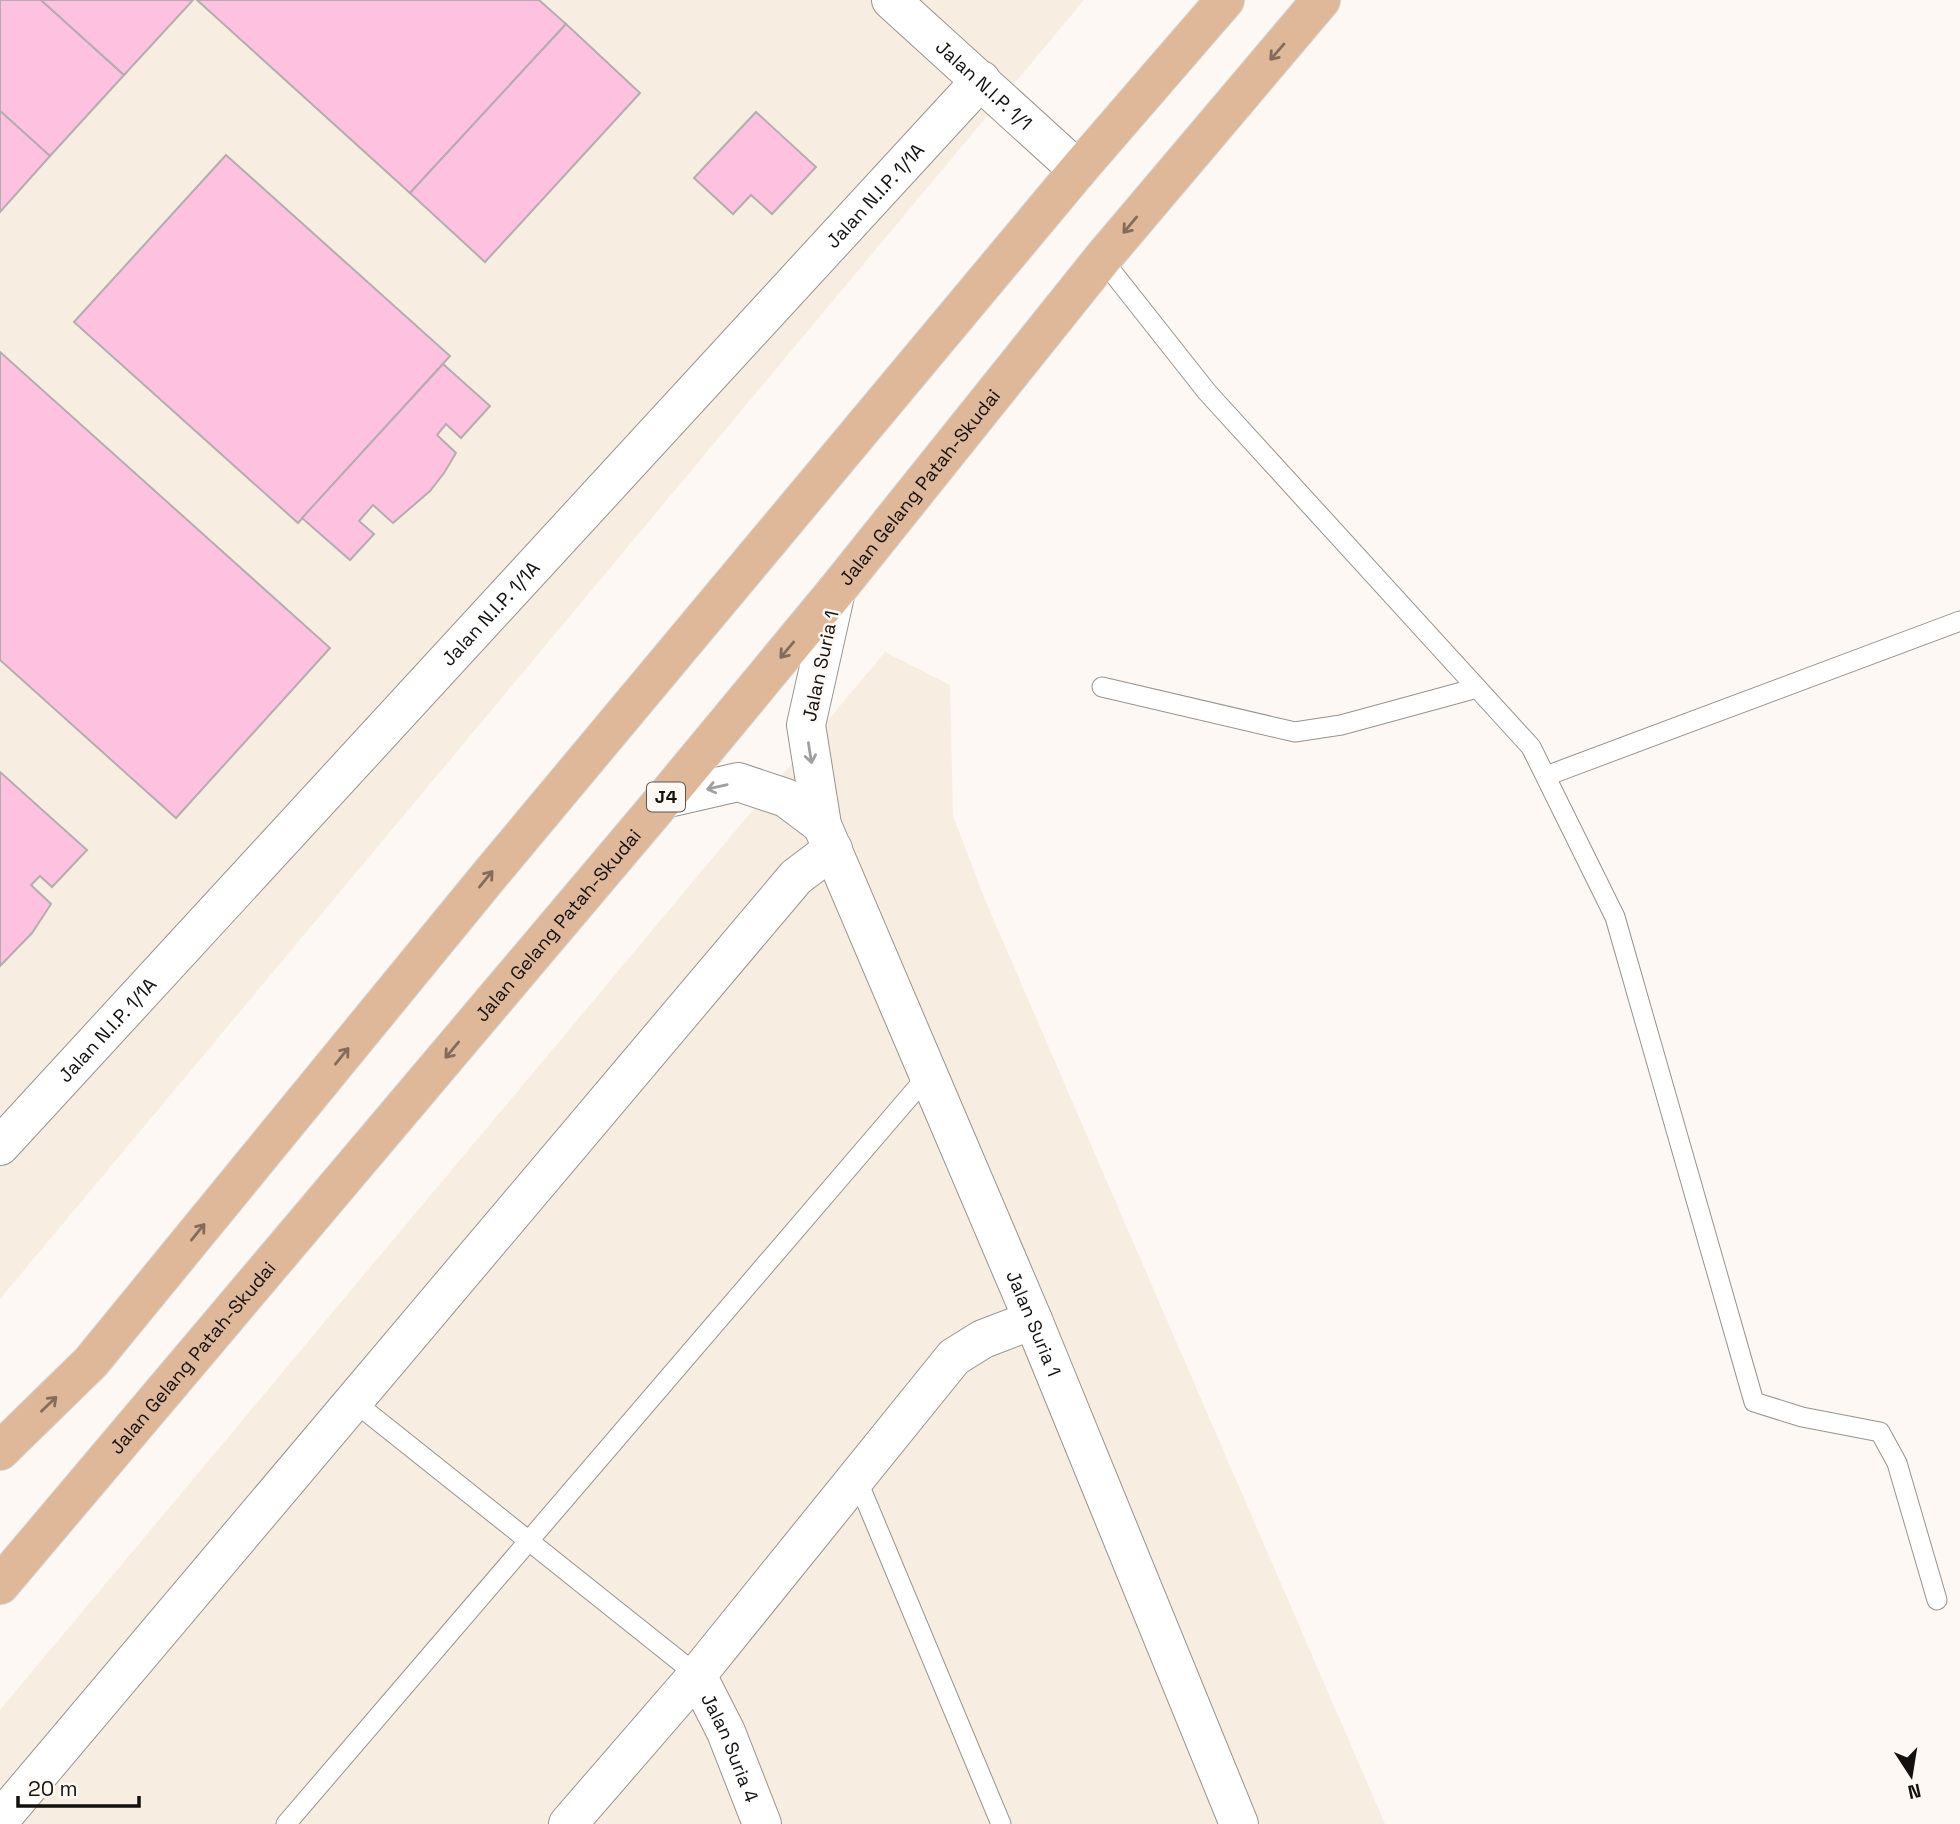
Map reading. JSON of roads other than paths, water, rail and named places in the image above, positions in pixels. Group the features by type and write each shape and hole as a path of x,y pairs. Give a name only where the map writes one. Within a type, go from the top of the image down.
{"main road":[{"path":"0,1451 91,1362 488,877 1078,170 1225,0"},
{"name":"Jalan Gelang Patah-Skudai","path":"0,1585 664,799 836,591 1102,259 1321,0"}],"street":[{"name":"Jalan N.I.P. 1/1","path":"891,0 1078,170"},
{"name":"Jalan N.I.P. 1/1A","path":"0,1146 981,80"},
{"name":"Jalan Suria 1","path":"836,591 806,725 827,837 1033,1320 1229,1821"},
{"path":"9,1819 352,1400 796,877 827,837 786,798 738,782 664,799"},
{"path":"568,1824 696,1675 954,1357 983,1339 1033,1320"},
{"name":"Jalan Suria 4","path":"696,1675 726,1732 762,1824"}],"lane":[{"path":"1102,259 1207,393 1531,747 1615,917 1754,1402 1802,1417 1880,1432 1896,1463 1937,1600"},
{"path":"1546,776 1960,621"},
{"path":"1102,687 1295,732 1341,725 1477,688"},
{"path":"286,1824 929,1074"},
{"path":"352,1400 696,1675"},
{"path":"856,1476 1001,1824"}]}
